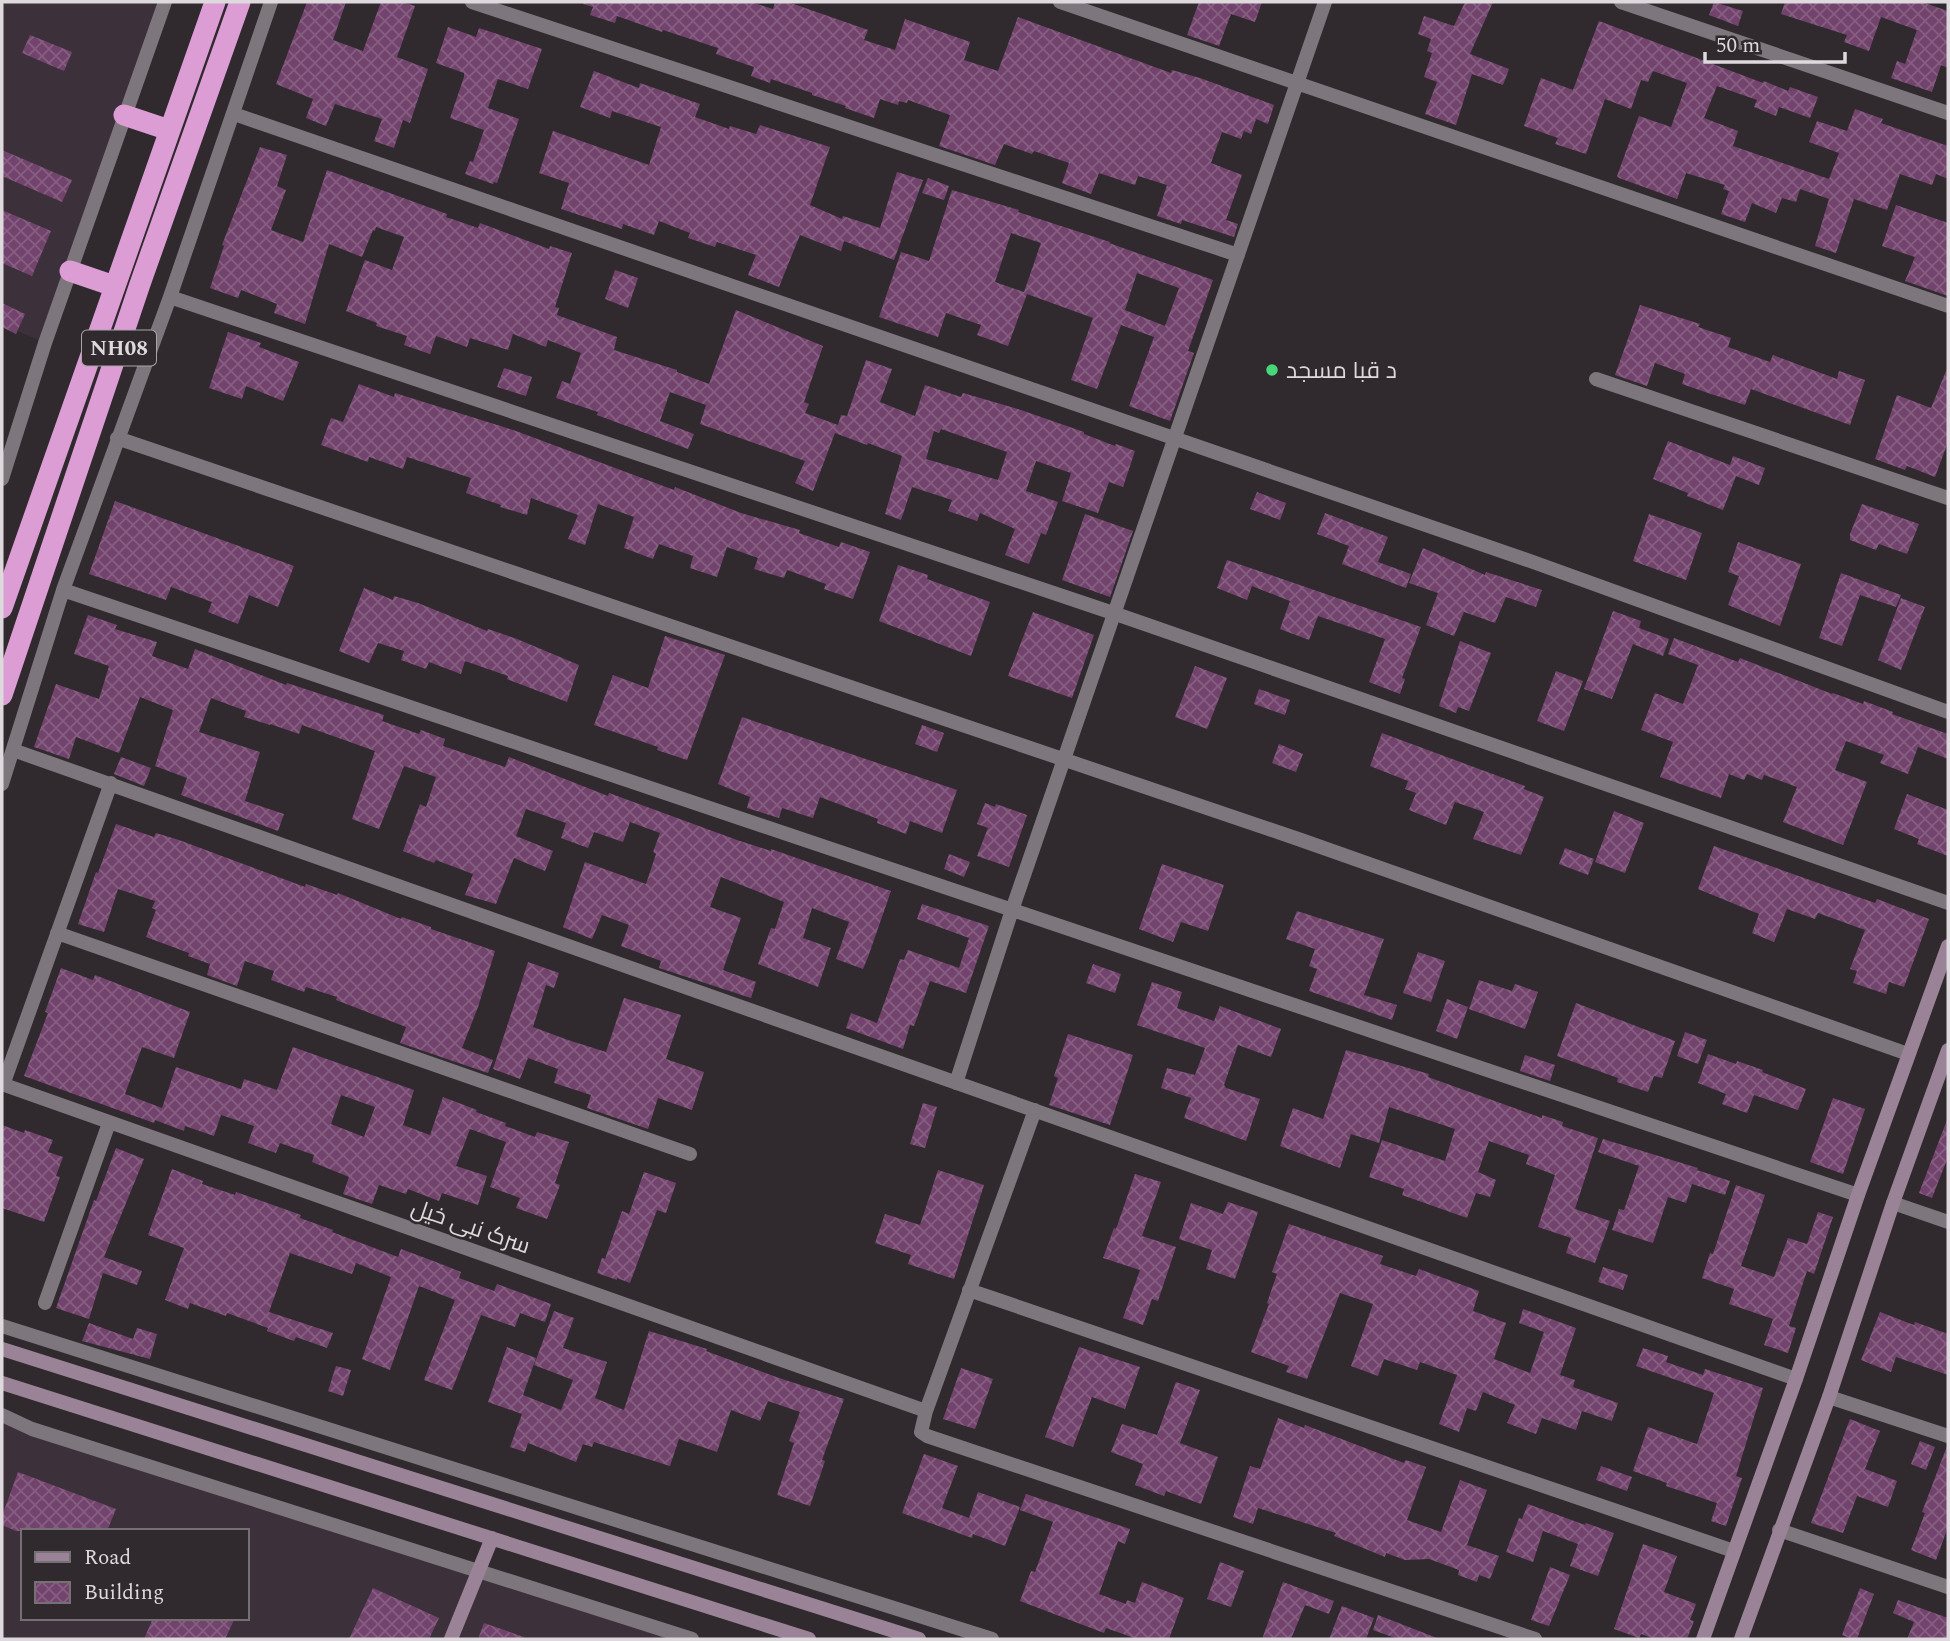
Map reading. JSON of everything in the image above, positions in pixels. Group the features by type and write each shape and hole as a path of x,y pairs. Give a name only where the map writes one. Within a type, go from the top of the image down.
{"highway":[{"name":"NH08","path":"2,608 215,2"},
{"name":"NH08","path":"2,695 140,284 240,2"},
{"path":"124,115 169,130"},
{"path":"70,271 114,286"}],"main road":[{"path":"1703,1639 1948,946"},
{"path":"1741,1639 1829,1397 1893,1203 1948,1050"},
{"path":"2,1349 919,1639"},
{"path":"2,1382 809,1639"},
{"path":"451,1639 492,1538"}],"street":[{"path":"2,479 45,343 165,2"},
{"path":"2,784 63,590 170,296 271,2"},
{"path":"472,2 1237,255"},
{"path":"1060,2 1948,306"},
{"path":"956,1083 1012,910 1325,2"},
{"path":"1621,2 1948,113"},
{"path":"234,114 1175,441 1533,562 1948,712"},
{"path":"170,296 1116,614 1948,903"},
{"path":"1596,379 1948,498"},
{"path":"117,438 1065,760 1536,922 1908,1054"},
{"path":"63,590 1858,1195"},
{"path":"13,750 1796,1379"},
{"path":"2,1085 110,783"},
{"path":"57,933 690,1154"},
{"name":"سرک نبی خیل","path":"2,1085 926,1411"},
{"path":"1035,1110 926,1411 921,1432 1535,1639"},
{"path":"45,1303 109,1122"},
{"path":"1893,1203 1948,1222"},
{"path":"969,1290 1734,1551"},
{"path":"2,1326 992,1639"},
{"path":"1829,1397 1948,1436"},
{"path":"2,1415 32,1429 692,1639"},
{"path":"1779,1530 1948,1587"}],"shaded area":[{"path":"2,2 165,2 45,343 2,324"},
{"path":"2,1415 692,1639 2,1639"}],"building":[{"path":"307,2 346,2 333,40 363,51 381,2 402,2 415,6 397,57 428,69 410,123 403,120 394,148 374,141 382,119 335,104 326,126 306,118 313,99 276,84"},
{"path":"751,2 773,9 775,2 788,2 868,30 864,40 895,50 905,19 970,42 964,60 998,71 1018,17 1171,73 1172,70 1200,78 1274,105 1268,124 1256,119 1251,134 1244,131 1241,139 1222,132 1211,163 1242,175 1226,220 1238,224 1234,237 1182,220 1181,224 1157,216 1167,185 1138,176 1135,185 1099,173 1091,194 1062,183 1069,163 1004,144 995,165 939,146 950,115 908,100 907,103 899,101 898,105 880,99 874,118 771,79 770,83 751,76 754,67 716,54 718,48 617,16 615,23 590,15 593,7 583,4"},
{"path":"1199,2 1262,2 1255,22 1231,14 1219,46 1187,35"},
{"path":"1465,2 1493,2 1470,54 1509,69 1503,85 1472,74 1456,125 1425,114 1437,82 1424,77 1432,53 1427,51 1431,39 1418,34 1424,16 1454,26"},
{"path":"1714,2 1743,11 1738,26 1709,15"},
{"path":"1785,2 1922,2 1948,11 1948,68 1941,65 1932,92 1891,78 1897,61 1905,64 1917,30 1881,17 1869,51 1844,42 1847,35 1781,14"},
{"path":"1599,21 1763,83 1764,81 1788,91 1790,87 1818,97 1810,118 1779,107 1776,116 1754,107 1757,100 1717,86 1704,118 1738,131 1733,146 1829,179 1839,153 1809,142 1817,121 1847,131 1855,109 1883,119 1881,123 1948,146 1948,179 1936,174 1932,185 1900,174 1887,210 1854,199 1836,253 1815,246 1829,199 1800,189 1796,202 1782,198 1776,213 1752,203 1745,222 1721,214 1729,191 1723,189 1725,185 1686,173 1677,199 1619,178 1617,176 1639,116 1671,127 1687,83 1653,71 1648,82 1641,80 1631,109 1605,99 1586,154 1555,144 1558,138 1524,126 1541,78 1573,90"},
{"path":"448,27 476,37 479,28 542,49 528,89 498,79 488,108 519,119 497,183 465,174 470,161 473,162 484,130 450,118 464,73 436,63"},
{"path":"30,35 72,52 64,71 22,53"},
{"path":"594,71 639,88 640,83 700,104 695,117 729,129 730,126 756,134 760,125 830,147 810,205 842,219 843,216 880,228 897,172 923,180 894,260 844,241 841,251 800,235 779,287 748,275 756,255 717,242 715,247 688,238 690,233 659,221 654,235 623,224 622,229 561,209 569,183 539,173 553,131 649,165 661,127 612,111 610,118 580,107"},
{"path":"260,147 287,155 277,186 286,190 271,230 303,242 327,170 478,228 480,223 549,249 550,246 572,253 555,307 559,308 557,315 617,337 614,350 677,370 709,384 736,310 823,346 804,402 809,404 805,413 838,425 841,415 847,416 866,360 892,369 880,402 915,416 925,385 961,397 963,393 1021,410 1135,451 1123,487 1109,482 1098,513 1062,501 1071,473 1036,461 1026,491 1058,502 1046,535 1041,533 1029,564 1005,555 1015,529 980,513 977,521 948,511 952,500 912,487 901,520 885,514 902,456 868,443 867,445 835,433 813,491 795,483 805,461 700,424 706,405 670,392 660,421 694,434 688,449 556,398 562,381 570,384 581,353 548,340 546,347 513,334 508,350 470,338 467,347 436,336 430,354 404,345 407,336 376,326 377,323 346,311 365,260 392,270 404,237 376,227 362,257 329,244 305,324 274,313 277,304 241,290 238,298 210,288 224,246 222,245","holes":["941,429 1007,452 998,480 926,459 934,431 939,433"]},
{"path":"2,150 72,180 62,202 2,176"},
{"path":"928,178 949,186 944,200 922,193"},
{"path":"952,190 1019,210 1018,212 1213,280 1188,351 1194,353 1170,421 1129,406 1154,337 1121,325 1097,389 1071,380 1093,318 1027,294 1008,346 977,335 981,325 946,313 938,337 879,317 901,252 929,261","holes":["1011,233 1041,243 1024,292 995,282","1137,273 1179,288 1165,326 1125,310"]},
{"path":"1896,205 1948,223 1948,296 1905,281 1915,257 1882,246"},
{"path":"2,210 51,231 32,276 2,263"},
{"path":"615,270 638,278 628,308 605,299"},
{"path":"2,303 25,314 16,334 2,327"},
{"path":"1640,305 1700,324 1698,327 1731,338 1728,347 1770,362 1773,355 1837,379 1839,371 1865,380 1850,425 1751,389 1745,405 1682,384 1685,374 1655,363 1647,386 1615,375"},
{"path":"228,332 261,343 259,347 299,362 283,401 246,386 242,399 209,388"},
{"path":"1948,366 1948,442 1935,477 1907,466 1905,470 1875,459 1897,395 1931,408"},
{"path":"504,368 532,377 526,396 497,387"},
{"path":"359,384 394,397 395,393 516,431 674,490 675,487 741,513 800,530 799,533 839,547 841,542 870,552 853,599 824,589 826,584 787,570 784,578 754,569 758,558 727,547 717,577 690,568 693,556 659,544 653,559 624,548 634,517 598,504 585,545 568,539 578,515 531,498 527,515 466,493 471,478 407,457 403,469 369,457 368,462 321,445 331,418 343,422"},
{"path":"1668,441 1730,465 1733,456 1765,468 1759,485 1736,476 1723,510 1687,496 1688,493 1653,479"},
{"path":"1257,492 1286,503 1280,520 1250,509"},
{"path":"115,501 294,566 278,607 249,595 238,624 208,612 212,602 171,587 166,600 89,574"},
{"path":"1862,504 1919,524 1907,554 1879,544 1876,550 1850,540"},
{"path":"1325,513 1388,537 1378,562 1411,574 1406,588 1342,564 1349,546 1317,534"},
{"path":"1085,514 1133,531 1110,597 1062,580"},
{"path":"1649,514 1702,533 1686,580 1633,561"},
{"path":"1738,542 1801,564 1780,626 1728,605 1739,576 1728,572"},
{"path":"1423,548 1485,575 1486,572 1542,590 1536,607 1506,597 1495,623 1464,612 1454,636 1426,625 1438,593 1409,583"},
{"path":"1227,560 1421,627 1402,678 1405,679 1400,694 1369,682 1385,639 1318,616 1309,640 1280,629 1290,601 1252,586 1247,600 1217,588"},
{"path":"898,565 928,575 927,579 990,602 971,656 879,621"},
{"path":"1841,573 1901,595 1896,607 1860,595 1842,646 1819,638"},
{"path":"364,588 393,600 394,596 418,603 579,665 567,702 507,679 508,676 465,661 461,674 429,662 426,669 401,660 404,651 378,643 369,663 339,651"},
{"path":"1901,598 1925,607 1901,670 1878,660"},
{"path":"1613,611 1641,621 1639,628 1669,639 1663,656 1633,644 1612,699 1584,689"},
{"path":"1033,612 1094,635 1072,698 1008,676"},
{"path":"88,615 117,625 115,629 157,642 152,656 188,669 195,649 286,685 287,683 384,715 382,721 419,734 421,730 445,739 443,746 505,767 509,757 608,796 609,793 737,840 771,849 891,891 863,969 836,959 849,922 812,908 803,938 831,948 818,987 758,964 771,928 775,929 784,902 721,877 710,907 741,918 723,970 756,982 751,998 659,968 661,961 621,946 629,925 602,915 592,939 563,927 585,862 646,884 660,833 630,822 623,842 594,832 588,848 561,838 566,823 526,809 516,836 553,851 545,871 514,858 496,904 465,895 473,874 403,851 420,804 426,807 436,777 404,766 379,829 352,819 375,751 302,725 299,734 244,717 246,711 211,698 199,732 260,752 245,801 284,814 278,831 181,795 187,778 155,766 173,710 140,697 119,753 76,737 69,759 34,747 56,684 99,699 109,666 74,654"},
{"path":"665,636 725,655 687,760 594,725 613,675 648,688"},
{"path":"1674,638 1738,662 1740,658 1832,694 1863,704 1864,701 1948,734 1948,759 1918,747 1908,774 1880,763 1884,755 1846,741 1835,770 1867,782 1843,845 1783,822 1797,787 1764,775 1762,780 1747,774 1744,780 1729,774 1721,798 1660,777 1673,742 1641,730 1655,693 1683,704 1698,665 1668,654"},
{"path":"1460,641 1491,653 1469,711 1458,707 1456,713 1439,706"},
{"path":"1195,666 1227,678 1207,729 1175,717"},
{"path":"1556,671 1583,681 1564,731 1537,721"},
{"path":"1259,689 1290,700 1285,715 1254,704"},
{"path":"742,717 957,790 942,833 910,821 906,834 877,823 878,819 820,797 813,818 782,808 779,818 747,808 750,797 718,784"},
{"path":"922,725 944,733 937,752 915,744"},
{"path":"1382,733 1525,786 1524,789 1544,797 1521,855 1473,839 1484,812 1455,802 1446,825 1409,810 1416,793 1405,789 1408,781 1370,766"},
{"path":"1279,744 1303,754 1296,772 1272,763"},
{"path":"121,757 151,768 144,786 114,774"},
{"path":"1907,794 1948,810 1948,856 1917,844 1919,839 1894,829"},
{"path":"985,803 1027,815 1009,867 977,856 988,828 977,824"},
{"path":"1614,811 1644,823 1625,873 1595,862"},
{"path":"116,824 154,837 156,833 179,840 305,887 306,884 337,895 338,893 401,919 402,917 495,951 462,1048 493,1060 488,1073 400,1043 406,1027 336,1000 337,997 306,987 304,992 271,980 274,971 245,961 237,986 207,975 210,964 146,937 156,910 152,908 155,901 118,889 104,932 78,924"},
{"path":"1714,846 1875,903 1877,899 1929,919 1904,987 1889,982 1886,994 1853,983 1857,971 1850,969 1865,930 1818,913 1815,919 1787,909 1774,942 1752,933 1759,914 1698,889"},
{"path":"1565,848 1594,859 1588,875 1559,864"},
{"path":"949,854 970,862 964,877 944,869"},
{"path":"1162,864 1224,885 1208,931 1181,922 1173,942 1139,929"},
{"path":"922,904 989,926 966,993 930,981 914,1026 910,1025 903,1049 846,1028 851,1013 877,1023 900,959 904,960 908,950 959,968 969,938 917,919"},
{"path":"1297,911 1384,939 1364,995 1397,1005 1392,1020 1309,991 1317,969 1309,966 1315,949 1286,939"},
{"path":"1418,952 1445,961 1431,1002 1403,993"},
{"path":"528,962 559,973 554,988 546,985 533,1027 568,1040 606,1052 624,998 681,1015 666,1059 704,1072 692,1110 658,1098 648,1129 587,1108 591,1095 554,1083 558,1069 528,1058 520,1079 493,1069"},
{"path":"1093,964 1121,974 1115,993 1086,983"},
{"path":"61,968 93,980 95,975 190,1012 174,1058 142,1047 125,1094 162,1108 176,1067 241,1089 244,1079 277,1090 293,1047 414,1090 403,1125 430,1135 443,1097 535,1137 537,1132 569,1142 555,1183 560,1185 547,1219 516,1208 520,1198 490,1187 506,1142 470,1129 456,1166 487,1176 478,1205 442,1193 439,1201 408,1189 406,1194 379,1185 372,1204 343,1194 349,1177 312,1162 314,1155 280,1143 276,1153 248,1143 254,1126 221,1115 214,1136 185,1126 184,1131 155,1120 154,1123 24,1076 48,1013 45,1012","holes":["341,1095 375,1107 364,1137 331,1124"]},
{"path":"1479,980 1512,991 1515,984 1538,992 1525,1029 1469,1009"},
{"path":"1152,982 1182,992 1177,1008 1214,1021 1220,1006 1281,1029 1271,1057 1238,1045 1224,1085 1260,1099 1246,1141 1184,1118 1191,1098 1161,1088 1167,1068 1195,1075 1205,1048 1137,1025"},
{"path":"1447,999 1468,1007 1457,1039 1436,1031"},
{"path":"1576,1003 1675,1041 1662,1078 1654,1076 1648,1092 1617,1082 1618,1078 1557,1056"},
{"path":"1685,1032 1707,1040 1698,1064 1677,1056"},
{"path":"1068,1034 1133,1055 1110,1125 1049,1105 1058,1078 1054,1076"},
{"path":"1346,1050 1429,1074 1428,1077 1542,1118 1542,1115 1563,1122 1562,1126 1598,1138 1575,1209 1610,1221 1595,1263 1566,1253 1571,1238 1538,1227 1555,1175 1526,1164 1529,1155 1489,1141 1478,1172 1496,1180 1490,1197 1476,1193 1467,1218 1402,1195 1404,1189 1369,1177 1382,1140 1445,1161 1455,1129 1389,1107 1379,1143 1351,1134 1340,1168 1280,1146 1293,1108 1323,1119"},
{"path":"1708,1054 1763,1070 1762,1072 1806,1089 1798,1110 1754,1095 1747,1113 1722,1104 1726,1094 1698,1083"},
{"path":"1525,1055 1555,1065 1550,1081 1520,1071"},
{"path":"1833,1098 1865,1109 1843,1174 1810,1162"},
{"path":"923,1103 937,1107 925,1148 910,1144"},
{"path":"1947,1120 1948,1157 1932,1198 1919,1193"},
{"path":"2,1125 53,1140 48,1152 63,1157 56,1176 60,1177 44,1222 2,1208"},
{"path":"1603,1139 1698,1168 1697,1170 1730,1181 1725,1195 1692,1184 1686,1203 1668,1197 1653,1243 1612,1230 1619,1209 1624,1210 1639,1166 1598,1152"},
{"path":"116,1148 144,1159 104,1257 142,1271 137,1285 103,1273 89,1319 56,1308 94,1200 96,1201"},
{"path":"172,1169 203,1181 202,1184 235,1195 236,1192 301,1215 300,1218 333,1230 332,1232 398,1257 401,1249 461,1272 459,1278 494,1291 497,1284 551,1304 545,1322 520,1313 515,1327 481,1315 452,1390 424,1380 455,1300 419,1286 390,1370 362,1359 391,1277 356,1263 352,1274 290,1253 269,1312 333,1333 327,1348 296,1337 294,1341 227,1313 226,1316 190,1303 188,1309 165,1300 184,1248 148,1235"},
{"path":"938,1170 984,1185 954,1279 908,1264 911,1255 875,1243 885,1214 920,1225"},
{"path":"644,1172 676,1183 666,1213 657,1210 630,1283 597,1273 602,1258 605,1259 622,1211 629,1214"},
{"path":"1135,1174 1161,1182 1142,1236 1176,1247 1158,1301 1152,1299 1143,1325 1123,1318 1140,1270 1103,1258"},
{"path":"1736,1185 1765,1195 1741,1266 1774,1277 1788,1238 1807,1244 1818,1212 1833,1217 1814,1274 1807,1271 1789,1326 1796,1328 1788,1353 1764,1345 1773,1319 1729,1304 1734,1289 1702,1278"},
{"path":"1228,1202 1258,1212 1235,1279 1206,1269 1212,1250 1179,1239 1191,1203 1223,1214"},
{"path":"1289,1224 1383,1256 1380,1264 1416,1276 1419,1269 1479,1291 1473,1311 1506,1323 1494,1359 1530,1373 1544,1332 1519,1323 1523,1309 1576,1328 1560,1375 1575,1380 1573,1387 1618,1403 1612,1421 1582,1411 1576,1430 1542,1418 1536,1434 1507,1423 1515,1405 1483,1392 1476,1411 1467,1408 1459,1432 1439,1424 1457,1375 1420,1362 1417,1370 1384,1359 1378,1376 1351,1366 1373,1304 1340,1293 1307,1379 1286,1372 1289,1366 1251,1352 1269,1304 1267,1303 1277,1274 1272,1272"},
{"path":"1603,1267 1628,1275 1623,1290 1598,1282"},
{"path":"554,1311 574,1318 563,1348 607,1362 595,1398 624,1410 649,1331 707,1349 706,1351 779,1378 844,1399 822,1460 825,1461 810,1506 777,1495 794,1443 789,1441 800,1412 768,1401 760,1421 731,1410 717,1452 679,1439 670,1466 594,1442 592,1447 583,1444 576,1462 528,1443 525,1452 510,1447 522,1414 488,1402 507,1347 536,1358 523,1395 561,1410 573,1380 534,1365"},
{"path":"1880,1312 1948,1334 1948,1375 1896,1357 1891,1372 1861,1360"},
{"path":"89,1323 133,1339 137,1328 157,1334 150,1359 82,1341"},
{"path":"1079,1347 1140,1367 1125,1409 1092,1397 1073,1447 1045,1437"},
{"path":"1643,1348 1668,1356 1666,1362 1703,1375 1705,1369 1763,1388 1736,1476 1742,1478 1726,1526 1711,1521 1717,1503 1666,1486 1667,1483 1633,1471 1648,1427 1697,1444 1714,1393 1636,1366"},
{"path":"336,1366 351,1370 343,1396 328,1391"},
{"path":"961,1368 993,1379 975,1429 943,1419"},
{"path":"1176,1382 1200,1390 1180,1443 1218,1457 1201,1504 1166,1491 1164,1496 1135,1485 1143,1464 1111,1452 1122,1424 1157,1435"},
{"path":"1278,1418 1304,1428 1305,1425 1404,1463 1406,1460 1426,1467 1407,1520 1441,1532 1460,1480 1487,1490 1467,1545 1499,1556 1490,1579 1479,1575 1477,1582 1458,1575 1459,1570 1429,1559 1405,1560 1386,1553 1385,1557 1334,1536 1336,1533 1258,1508 1253,1524 1233,1517 1250,1466 1260,1469"},
{"path":"1850,1419 1880,1431 1865,1469 1897,1481 1888,1507 1857,1496 1843,1533 1811,1523"},
{"path":"1920,1441 1935,1447 1926,1470 1911,1464"},
{"path":"1947,1446 1948,1527 1936,1560 1911,1550"},
{"path":"924,1454 958,1466 942,1508 969,1518 978,1492 1020,1507 1005,1546 973,1534 972,1538 902,1513"},
{"path":"1601,1466 1632,1477 1627,1491 1596,1480"},
{"path":"18,1472 116,1509 108,1529 16,1531 2,1525 2,1516"},
{"path":"1026,1494 1130,1529 1125,1544 1118,1541 1099,1594 1126,1604 1127,1600 1135,1603 1142,1582 1184,1598 1169,1639 1137,1639 1106,1628 1104,1633 1020,1601 1031,1571 1035,1572 1053,1522 1020,1510"},
{"path":"1528,1504 1614,1533 1598,1576 1570,1566 1578,1544 1543,1531 1533,1562 1506,1552 1519,1518 1522,1519"},
{"path":"1643,1544 1677,1556 1664,1592 1696,1604 1690,1620 1694,1621 1687,1639 1655,1639 1641,1634 1639,1638 1614,1629"},
{"path":"1220,1562 1244,1571 1231,1607 1207,1599"},
{"path":"1550,1567 1570,1575 1549,1626 1531,1620"},
{"path":"1283,1582 1334,1601 1329,1614 1305,1605 1291,1639 1262,1639"},
{"path":"373,1588 439,1618 429,1639 349,1639"},
{"path":"1860,1588 1874,1594 1857,1639 1852,1639 1842,1635"},
{"path":"1898,1600 1948,1618 1948,1639 1907,1639 1914,1622 1893,1613"},
{"path":"1342,1606 1374,1618 1366,1639 1329,1639"},
{"path":"1378,1615 1437,1638 1398,1639 1373,1630"},
{"path":"152,1620 234,1620 225,1639 144,1639"},
{"path":"484,1623 524,1637 478,1639"}],"place":[{"name":"د قبا مسجد","path":"1272,370"}]}
